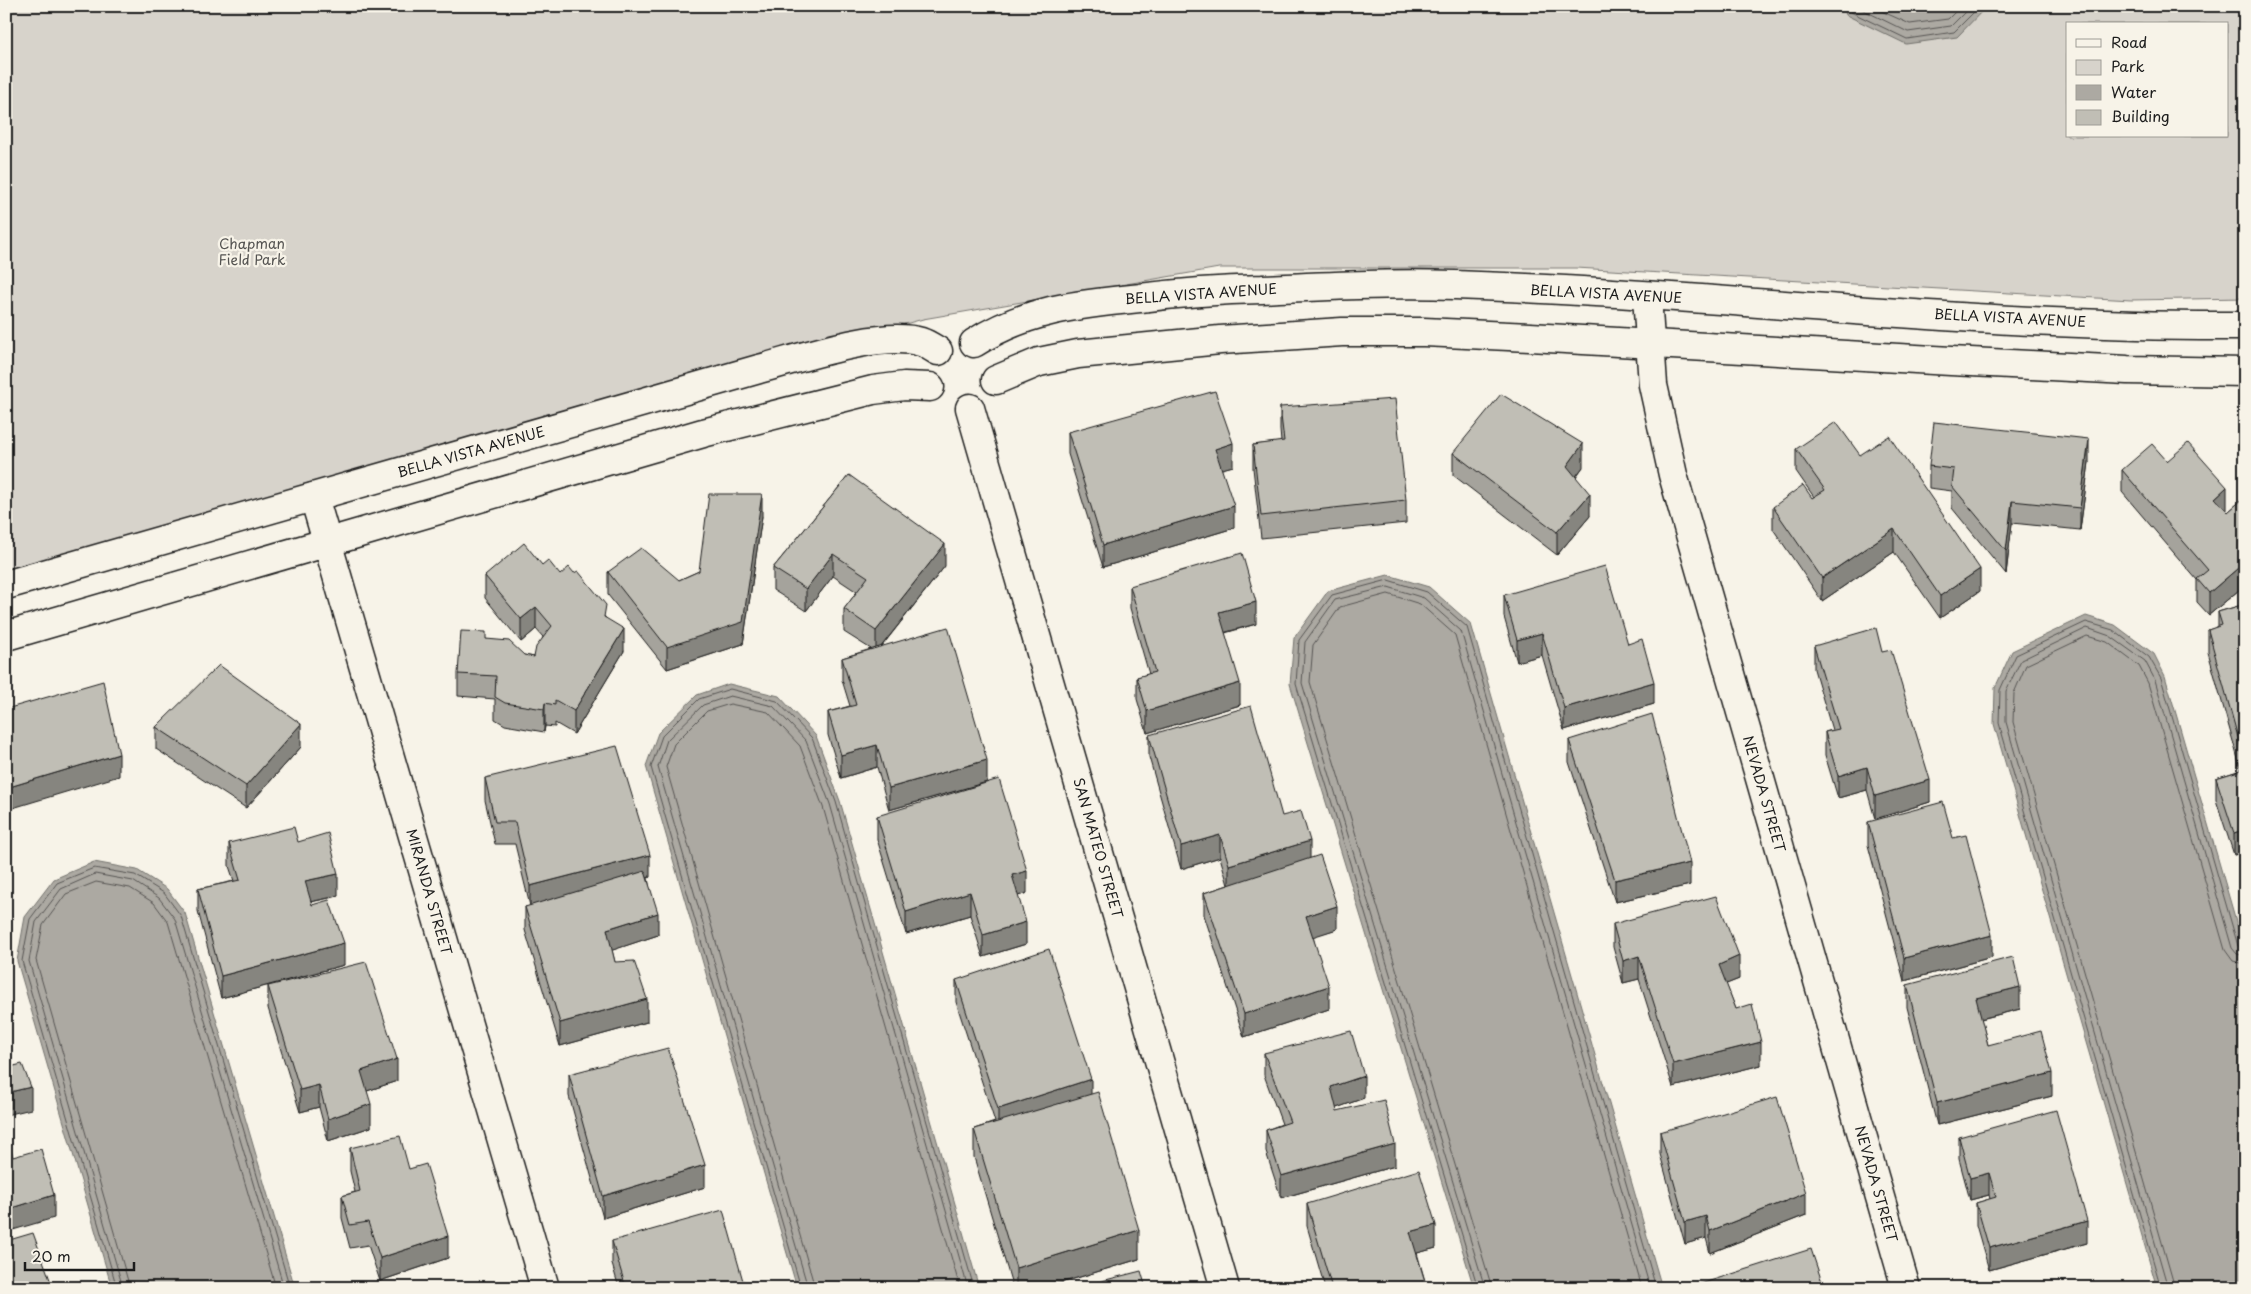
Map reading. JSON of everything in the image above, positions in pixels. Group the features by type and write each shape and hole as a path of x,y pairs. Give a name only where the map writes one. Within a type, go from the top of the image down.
{"street":[{"name":"BELLA VISTA AVENUE","path":"6,585 830,350 886,340 906,340 922,342 938,351 955,342 974,343 1002,326 1020,319 1080,304 1192,292 1422,285 1647,296 2017,320 2245,326"},
{"name":"NEVADA STREET","path":"1647,296 1656,406 1672,475 1906,1288"},
{"path":"996,380 1038,362 1078,354 1298,334 1433,333 2127,370 2245,372"},
{"path":"938,351 929,368 928,378 930,387 942,402 951,407 970,408 987,399 996,380 994,363 990,354 974,343"},
{"path":"6,636 604,461 772,414 890,387 930,387"},
{"name":"SAN MATEO STREET","path":"970,408 1225,1288"},
{"name":"MIRANDA STREET","path":"314,497 545,1288"}],"green space":[{"name":"Chapman Field Park","path":"6,6 2245,6 2245,298 2131,300 1576,268 1219,268 923,319 6,576"}],"water":[{"path":"1843,6 1987,6 1957,37 1906,44 1846,15"},
{"path":"1388,575 1429,587 1471,624 1662,1288 1474,1288 1290,684 1294,638 1328,591"},
{"path":"2086,616 2115,625 2154,654 2165,676 2245,952 2245,1288 2157,1288 1994,724 1995,688 2012,651"},
{"path":"729,684 779,696 816,736 840,801 979,1288 797,1288 646,766 658,733 697,695"},
{"path":"94,862 137,870 167,889 185,913 295,1288 112,1288 17,961 25,917 54,879"}],"building":[{"path":"1215,391 1233,443 1215,449 1234,506 1103,545 1068,432"},
{"path":"1501,394 1583,444 1567,466 1590,494 1557,532 1453,453"},
{"path":"1395,399 1406,500 1261,516 1253,445 1284,441 1280,407"},
{"path":"1836,422 1860,455 1889,436 1980,569 1940,596 1894,529 1822,578 1773,507 1803,485 1812,498 1825,490 1796,449"},
{"path":"1934,422 2089,439 2080,508 2012,501 2006,551 1952,486 1954,469 1929,466"},
{"path":"2188,443 2227,487 2215,498 2228,512 2245,497 2245,562 2209,593 2197,579 2208,570 2122,470 2152,444 2167,461"},
{"path":"849,475 945,544 876,631 844,609 868,577 833,554 806,589 773,568"},
{"path":"709,494 762,494 743,622 667,647 608,572 641,548 679,580 699,571"},
{"path":"524,543 542,565 548,560 560,575 569,567 574,573 578,571 606,605 604,617 624,629 574,711 555,700 555,705 545,703 544,709 505,703 495,697 496,676 458,674 461,631 486,632 486,639 509,641 524,655 534,657 536,647 552,626 536,607 521,619 485,576"},
{"path":"1242,553 1256,602 1219,612 1240,683 1147,711 1137,677 1155,672 1130,586"},
{"path":"1605,566 1628,644 1642,639 1654,682 1564,708 1542,633 1517,640 1504,595"},
{"path":"2245,604 2245,755 2243,755 2208,630 2222,625 2218,612"},
{"path":"948,627 987,760 889,788 877,745 841,755 828,712 856,705 842,658"},
{"path":"1876,628 1882,652 1891,650 1930,780 1875,796 1867,767 1838,776 1825,732 1839,729 1814,646"},
{"path":"219,665 301,724 246,786 156,727"},
{"path":"103,681 119,754 6,788 6,709"},
{"path":"1251,706 1282,816 1301,811 1310,841 1229,865 1220,835 1181,846 1149,735"},
{"path":"1652,714 1690,863 1615,880 1569,740"},
{"path":"617,746 650,855 530,886 515,822 495,822 485,778"},
{"path":"2245,769 2245,829 2234,833 2216,778"},
{"path":"999,779 1027,871 1012,875 1026,922 983,935 970,892 906,912 877,816"},
{"path":"1943,802 1953,838 1966,835 1992,935 1904,958 1868,822"},
{"path":"294,827 298,842 328,833 338,874 305,881 312,905 329,900 344,943 221,976 198,889 240,880 229,843"},
{"path":"1320,855 1337,906 1306,916 1329,986 1244,1014 1204,893"},
{"path":"645,871 658,913 607,929 615,962 634,961 647,999 560,1023 525,907"},
{"path":"1716,896 1739,956 1719,965 1736,1009 1752,1004 1761,1042 1673,1064 1639,956 1623,961 1613,924"},
{"path":"1049,949 1091,1079 998,1109 956,980"},
{"path":"2013,957 2020,987 1976,998 1988,1045 2041,1031 2052,1073 1937,1103 1907,985"},
{"path":"366,962 397,1059 361,1071 371,1104 328,1119 319,1085 300,1090 268,986"},
{"path":"1351,1031 1364,1076 1331,1087 1337,1111 1384,1100 1395,1144 1281,1176 1266,1130 1290,1122 1264,1053"},
{"path":"668,1048 705,1165 603,1196 569,1074"},
{"path":"22,1064 31,1087 6,1093 6,1068"},
{"path":"1098,1092 1139,1230 1016,1268 974,1129"},
{"path":"1777,1097 1806,1193 1710,1231 1706,1216 1685,1222 1660,1132"},
{"path":"2056,1110 2087,1221 1989,1248 1976,1203 1996,1197 1989,1173 1970,1178 1959,1137"},
{"path":"6,1135 13,1157 41,1149 54,1195 6,1210"},
{"path":"400,1136 409,1169 426,1164 448,1236 380,1258 368,1222 350,1225 342,1196 360,1191 350,1148"},
{"path":"1419,1170 1436,1225 1410,1232 1427,1288 1332,1288 1307,1204"},
{"path":"723,1210 745,1288 626,1288 612,1241"},
{"path":"33,1233 53,1288 6,1288 6,1241"},
{"path":"1811,1249 1824,1288 1694,1288 1694,1286"},
{"path":"1141,1271 1146,1288 1078,1287"}]}
